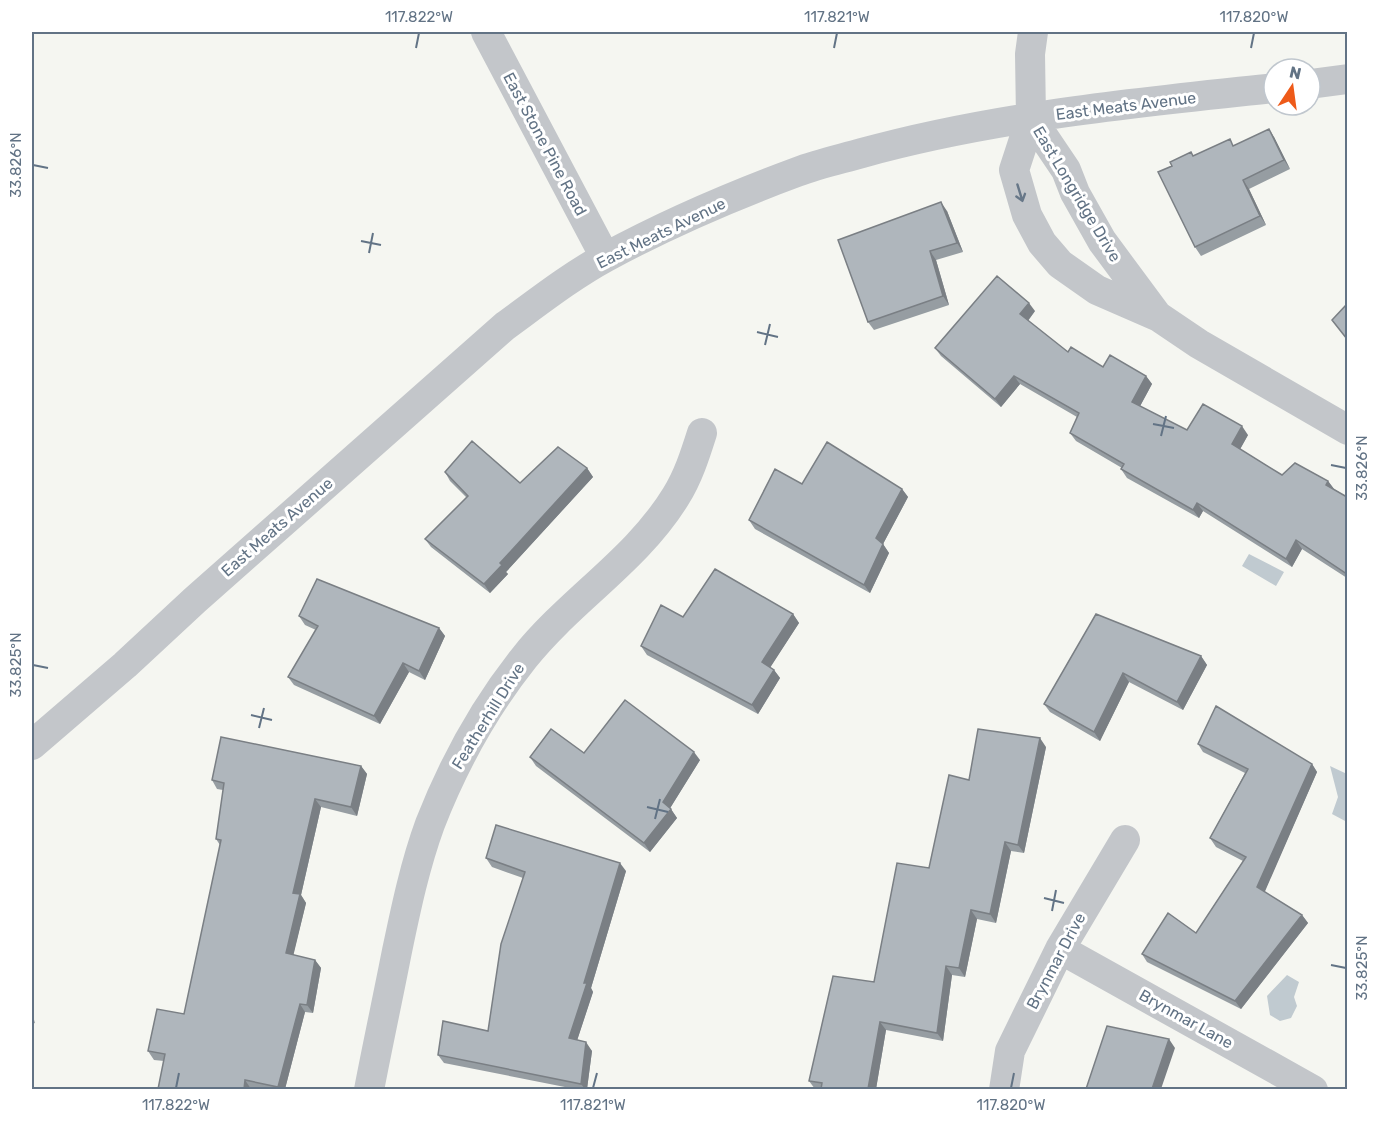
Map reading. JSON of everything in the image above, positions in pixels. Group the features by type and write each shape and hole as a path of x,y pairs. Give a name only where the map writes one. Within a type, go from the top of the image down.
{"street":[{"name":"East Stone Pine Road","path":"486,32 605,257"},
{"path":"1031,118 1029,54 1033,32"},
{"path":"1322,83 1347,80"},
{"name":"East Meats Avenue","path":"32,745 506,326 550,293 605,257 695,213 798,171 906,141 981,125 1262,89"},
{"name":"East Longridge Drive","path":"1031,118 1014,170 1027,215 1042,243 1060,264 1097,290 1159,317 1199,344 1347,430"},
{"name":"East Longridge Drive","path":"1031,118 1066,170 1075,193 1102,241 1159,317"},
{"name":"Featherhill Drive","path":"369,1089 409,894 430,825 447,782 472,736 524,657 573,605 637,545 666,511 687,477 702,433"},
{"name":"Brynmar Drive","path":"1004,1089 1010,1051 1060,949 1125,840"},
{"name":"Brynmar Lane","path":"1060,949 1313,1089"}],"shaded area":[{"path":"1249,554 1284,572 1276,586 1242,566"},
{"path":"1330,766 1347,774 1347,822 1332,814 1338,797"},
{"path":"1287,975 1299,982 1294,997 1297,1006 1291,1018 1280,1021 1270,1015 1267,996"}],"building":[{"path":"1269,129 1284,160 1243,180 1260,216 1195,247 1158,172 1172,166 1170,162 1191,152 1193,156 1230,139 1233,146"},
{"path":"941,202 957,243 930,251 943,296 868,322 838,240"},
{"path":"997,276 1029,303 1020,314 1068,352 1071,347 1103,367 1110,355 1146,376 1132,402 1187,430 1203,404 1242,426 1232,444 1282,475 1295,463 1328,481 1326,485 1347,497 1347,574 1296,540 1286,559 1197,503 1193,510 1121,469 1124,464 1070,433 1079,413 1014,376 995,399 935,348"},
{"path":"1347,304 1347,339 1332,320"},
{"path":"472,441 520,483 558,447 587,468 500,563 502,565 484,584 425,539 468,496 445,472"},
{"path":"827,442 902,489 876,538 883,544 864,585 749,520 775,469 802,484"},
{"path":"715,569 793,614 762,662 774,670 752,705 641,646 661,605 683,617"},
{"path":"317,579 439,628 419,671 403,663 374,716 288,677 318,626 299,616"},
{"path":"1096,614 1201,656 1177,702 1123,673 1094,732 1044,704"},
{"path":"625,700 694,752 663,802 671,809 644,843 530,757 551,729 584,753"},
{"path":"1216,706 1312,764 1257,887 1302,915 1235,1001 1142,954 1168,913 1196,933 1246,857 1210,838 1248,769 1198,744"},
{"path":"978,729 1040,738 1018,845 1005,842 990,914 971,910 959,968 946,966 937,1033 880,1022 868,1089 821,1089 822,1083 809,1081 833,976 874,982 897,863 929,868 949,775 969,780"},
{"path":"221,737 361,766 351,807 315,799 293,893 300,894 286,953 315,960 307,1005 300,1004 278,1087 245,1080 244,1089 158,1089 165,1054 148,1051 157,1009 184,1014 221,840 216,839 224,783 212,780"},
{"path":"496,825 620,863 584,983 587,983 569,1038 586,1042 581,1084 438,1055 443,1021 488,1031 501,944 525,872 486,858"},
{"path":"1107,1026 1169,1039 1152,1089 1086,1089"}]}
